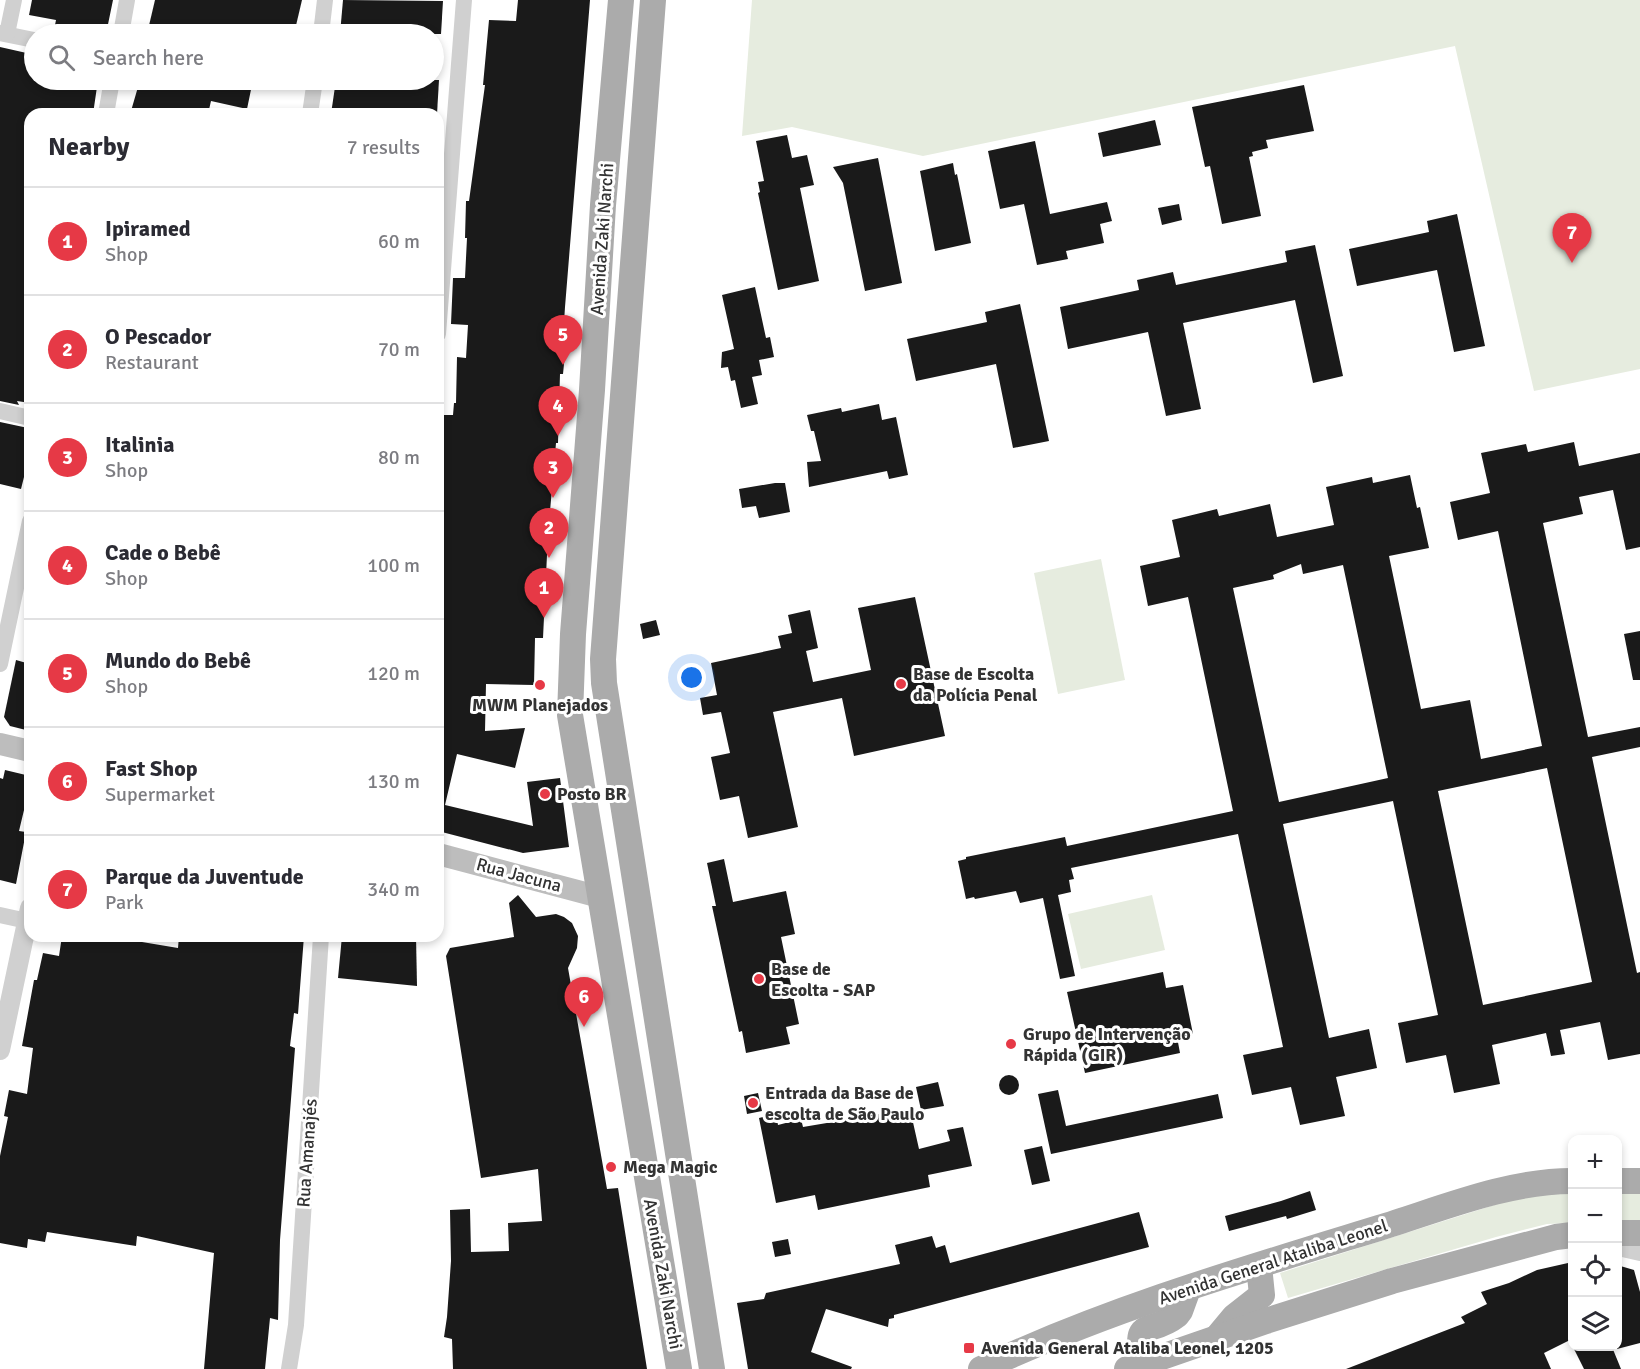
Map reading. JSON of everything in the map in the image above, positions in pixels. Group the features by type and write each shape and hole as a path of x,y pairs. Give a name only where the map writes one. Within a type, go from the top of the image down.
{"main road":[{"name":"Avenida Zaki Narchi","path":"621,0 603,205 571,670 570,715 679,1369"},
{"name":"Avenida Zaki Narchi","path":"653,0 603,659 605,699 712,1369"},
{"path":"0,744 24,750"},
{"name":"Rua Jacuna","path":"444,856 600,897"},
{"path":"600,897 625,908 642,932"},
{"name":"Avenida General Ataliba Leonel","path":"981,1369 1023,1349 1109,1315 1259,1266 1503,1190 1568,1181"},
{"path":"1622,1181 1640,1181"},
{"path":"1622,1233 1640,1233"},
{"path":"1188,1289 1177,1315 1141,1334 1135,1366 1392,1281 1568,1236"},
{"path":"1217,1338 1234,1317 1262,1295 1259,1266"}],"street":[{"path":"14,0 4,34 24,38"},
{"path":"123,24 127,0"},
{"path":"322,24 325,0"},
{"path":"444,257 464,0"},
{"path":"107,108 110,90"},
{"path":"311,108 314,90"},
{"path":"0,411 24,417"},
{"path":"0,664 24,550"},
{"path":"0,915 24,915"},
{"path":"0,1050 24,938"},
{"name":"Rua Amanajés","path":"289,1369 296,1325 321,942"},
{"path":"1622,1249 1640,1253"}],"shaded area":[{"path":"752,0 1640,0 1640,369 1534,391 1455,46 923,156 792,127 742,136"},
{"path":"1101,559 1125,680 1058,694 1034,573"},
{"path":"1152,895 1165,950 1081,969 1068,914"},
{"path":"1542,1194 1568,1194 1568,1223 1547,1224 1496,1237 1288,1298 1280,1273 1510,1200"},
{"path":"1622,1194 1640,1194 1640,1221 1622,1222"}],"building":[{"path":"32,0 113,0 108,24 55,24 56,20 29,15"},
{"path":"155,0 302,0 296,24 149,24"},
{"path":"343,0 443,1 442,24 341,24"},
{"path":"518,0 590,0 565,307 562,353 565,354 563,374 560,374 558,443 556,443 548,534 543,638 535,638 534,685 486,684 485,731 525,728 515,768 457,754 445,805 533,826 527,782 560,778 569,847 523,853 444,833 444,415 453,415 454,403 456,403 457,357 466,358 468,325 451,324 453,278 465,278 466,201 469,201 485,85 483,85 489,20 516,21"},
{"path":"0,47 24,52 24,90 97,90 94,108 24,108 24,402 17,401 19,405 0,401"},
{"path":"1304,85 1314,131 1266,140 1268,148 1252,152 1253,156 1249,157 1261,216 1222,224 1210,166 1205,167 1192,107"},
{"path":"137,90 251,90 247,108 211,101 209,108 132,108"},
{"path":"335,90 438,90 437,108 332,108"},
{"path":"1155,120 1161,145 1103,157 1098,133"},
{"path":"787,135 792,158 807,155 814,185 800,188 819,281 778,290 758,193 760,192 758,182 764,181 756,141"},
{"path":"1035,141 1050,214 1107,202 1112,221 1100,224 1104,243 1066,251 1068,259 1037,265 1024,204 1000,209 988,151"},
{"path":"878,158 902,283 865,291 843,183 833,167"},
{"path":"953,163 971,243 935,251 920,171"},
{"path":"1179,204 1182,220 1162,225 1158,208"},
{"path":"1457,214 1485,346 1454,352 1437,270 1357,286 1349,249 1429,232 1427,221"},
{"path":"1315,245 1343,376 1313,383 1295,300 1183,323 1201,409 1166,416 1148,332 1068,349 1060,307 1139,290 1137,280 1173,272 1176,285 1287,262 1285,251"},
{"path":"755,287 766,338 770,337 774,357 759,360 762,375 752,377 758,404 741,408 735,380 731,381 728,367 721,368 722,352 734,349 722,295"},
{"path":"1020,304 1049,441 1013,448 996,364 916,381 907,339 987,322 985,312"},
{"path":"879,404 882,420 896,417 908,475 889,479 887,471 809,487 807,462 821,461 814,431 811,431 807,415 841,408 842,412"},
{"path":"0,422 24,427 24,477 21,489 0,484"},
{"path":"1574,442 1579,466 1640,453 1640,547 1626,550 1613,490 1579,497 1583,514 1543,523 1588,737 1640,727 1640,747 1592,757 1637,973 1640,972 1640,1054 1608,1060 1600,1022 1560,1030 1565,1054 1551,1056 1546,1033 1492,1045 1500,1084 1454,1093 1446,1055 1406,1063 1398,1023 1438,1015 1393,801 1283,824 1329,1038 1369,1029 1377,1068 1336,1077 1345,1116 1300,1125 1291,1087 1252,1095 1243,1055 1283,1047 1238,834 1071,868 1074,879 1069,880 1071,892 1058,895 1075,976 1060,979 1043,898 1020,903 1016,891 966,899 958,861 966,857 1065,837 1067,846 1233,811 1188,597 1148,606 1140,566 1180,557 1172,520 1217,509 1219,516 1270,504 1277,537 1334,525 1326,487 1372,477 1373,483 1410,475 1429,548 1389,556 1421,709 1470,700 1481,759 1542,746 1498,531 1458,540 1450,502 1490,493 1481,453 1526,444 1528,452","holes":["1301,564 1303,574 1343,565 1388,778 1279,802 1233,588 1274,579 1273,575","1547,768 1592,982 1483,1005 1438,791"]},
{"path":"785,483 790,512 759,518 756,506 742,508 739,489"},
{"path":"915,597 945,736 854,756 842,698 773,712 798,827 748,838 739,796 720,800 711,757 730,753 721,712 703,715 700,698 717,695 711,663 781,648 778,636 792,633 788,615 810,610 818,648 806,651 813,682 871,670 858,608"},
{"path":"656,620 660,635 643,639 640,624"},
{"path":"1640,631 1640,680 1633,680 1624,634"},
{"path":"16,660 24,662 24,730 10,726 4,717"},
{"path":"5,770 24,775 24,810 19,831 24,832 24,842 16,884 0,880 0,778 3,779"},
{"name":"Base de Escolta - SAP","path":"724,859 733,902 786,891 795,934 781,937 799,1024 786,1027 790,1044 746,1053 742,1031 739,1032 712,906 716,906 707,863"},
{"path":"518,895 536,917 556,914 564,917 572,923 578,936 577,948 568,968 607,1189 618,1188 647,1369 453,1369 452,1339 444,1337 451,1261 450,1210 470,1209 471,1252 509,1251 508,1223 542,1221 538,1169 481,1178 446,956 450,948 514,937 509,903"},
{"path":"61,942 142,942 178,948 178,942 304,942 298,1014 294,1013 290,1046 295,1048 280,1240 278,1320 270,1318 265,1369 204,1369 214,1253 137,1236 136,1246 47,1232 45,1242 28,1239 27,1248 0,1243 0,1156 8,1117 4,1116 9,1090 27,1094 33,1048 22,1046 34,980 37,980 43,953 59,956"},
{"path":"341,942 416,942 417,986 338,978"},
{"path":"1163,972 1166,988 1183,985 1193,1034 1177,1037 1180,1053 1085,1073 1067,992"},
{"path":"1009,1075 1016,1078 1019,1085 1016,1092 1009,1095 1002,1092 999,1085 1002,1078"},
{"path":"938,1082 944,1106 921,1110 916,1087"},
{"path":"1058,1090 1066,1126 1218,1094 1223,1118 1051,1154 1038,1094"},
{"name":"Entrada da Base de escolta de São Paulo","path":"758,1093 762,1111 747,1114 744,1096"},
{"path":"910,1109 919,1149 950,1141 947,1130 963,1127 972,1166 928,1175 930,1187 818,1210 815,1195 776,1203 759,1118 776,1114 778,1125 801,1119 803,1127"},
{"path":"1042,1146 1050,1181 1032,1185 1024,1150"},
{"path":"1310,1191 1316,1210 1287,1219 1286,1216 1229,1231 1225,1216"},
{"path":"1139,1212 1149,1247 894,1315 894,1318 889,1319 888,1327 826,1309 811,1352 852,1367 851,1369 748,1369 737,1303 764,1299 766,1293 900,1264 895,1245 932,1236 936,1248 945,1245 950,1263"},
{"path":"788,1239 791,1254 775,1257 772,1242"},
{"path":"1568,1263 1568,1341 1544,1353 1551,1369 1346,1369 1465,1323 1461,1317 1487,1304 1481,1292 1509,1283 1537,1270"},
{"path":"1622,1266 1634,1270 1640,1292 1640,1343 1622,1348"},
{"path":"1575,1351 1614,1351 1621,1369 1584,1369"}],"place":[{"name":"Parque da Juventude","path":"1572,263"},
{"name":"Mundo do Bebê","path":"563,365"},
{"name":"Cade o Bebê","path":"558,436"},
{"name":"Italinia","path":"553,498"},
{"name":"O Pescador","path":"549,558"},
{"name":"Ipiramed","path":"544,618"},
{"name":"Base de Escolta da Polícia Penal","path":"901,684"},
{"name":"MWM Planejados","path":"540,685"},
{"name":"Posto BR","path":"545,794"},
{"name":"Base de Escolta - SAP","path":"759,979"},
{"name":"Fast Shop","path":"584,1027"},
{"name":"Grupo de Intervenção Rápida (GIR)","path":"1011,1044"},
{"name":"Entrada da Base de escolta de São Paulo","path":"753,1103"},
{"name":"Mega Magic","path":"611,1167"},
{"name":"Avenida General Ataliba Leonel, 1205","path":"969,1348"}]}
